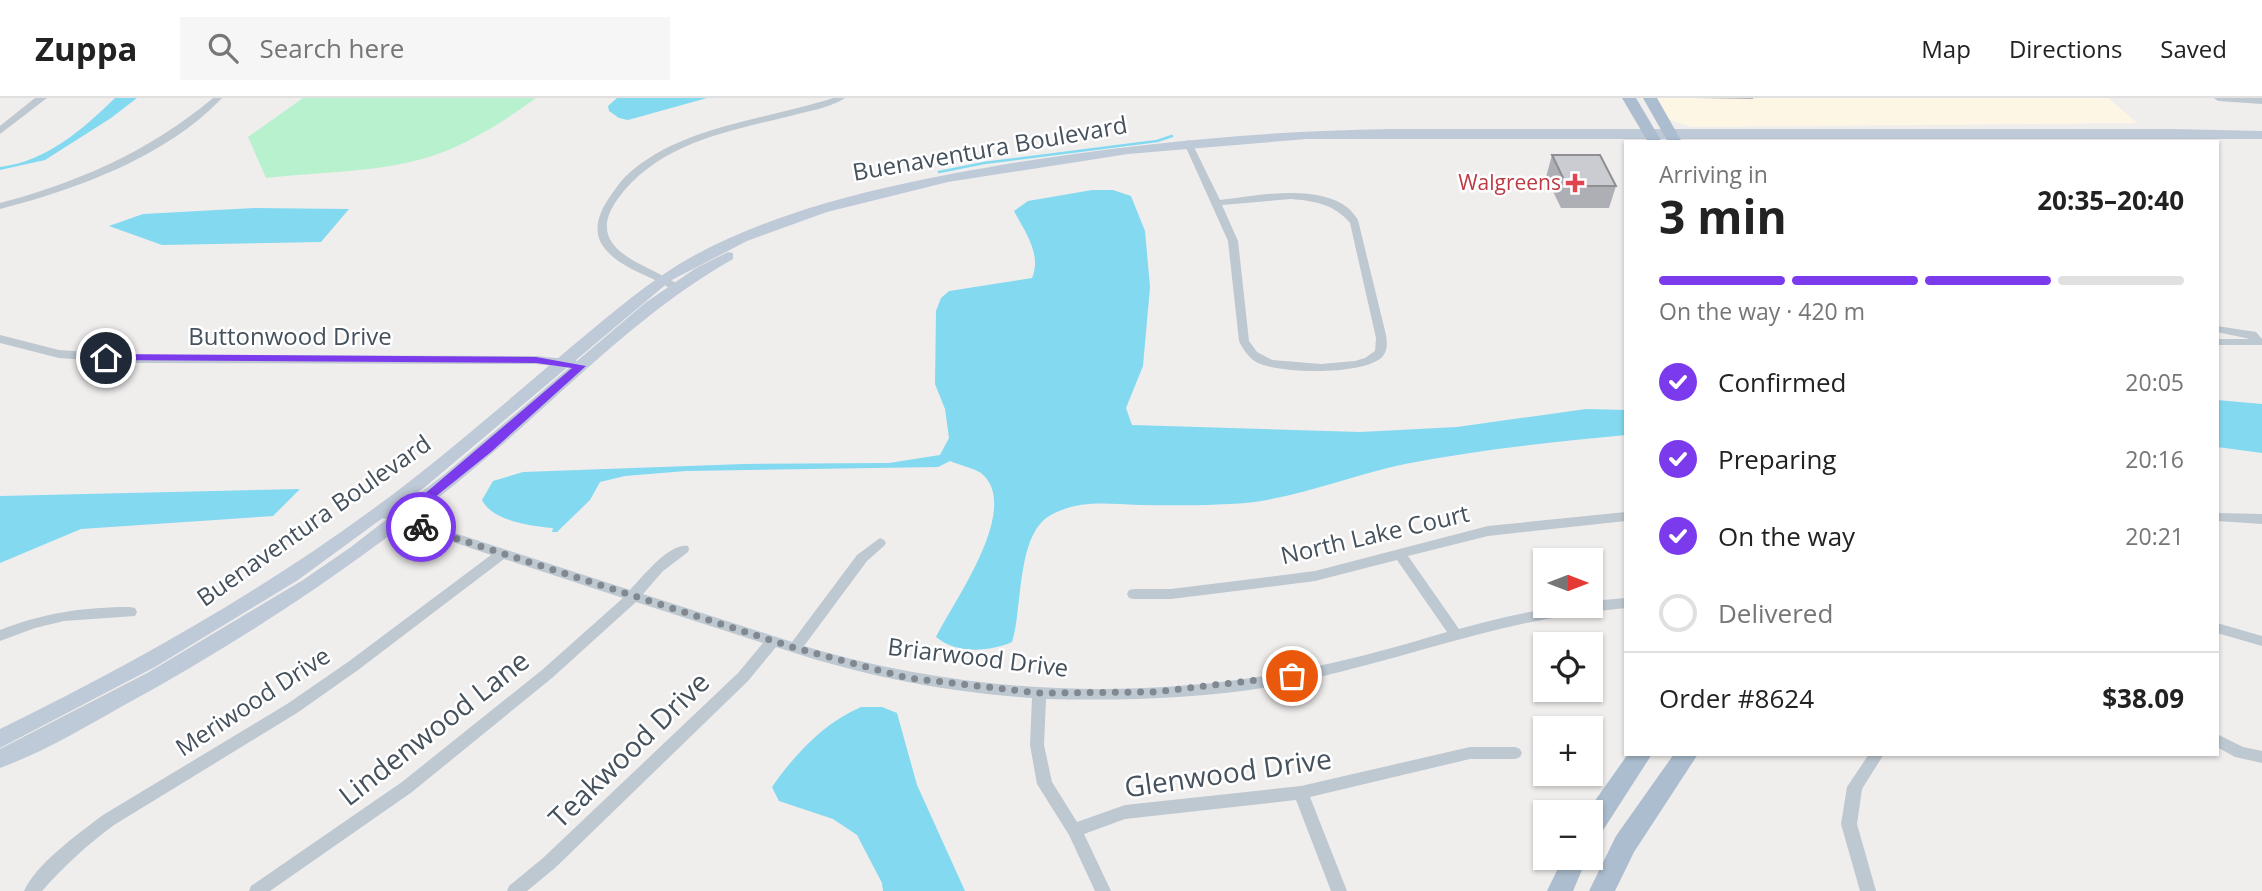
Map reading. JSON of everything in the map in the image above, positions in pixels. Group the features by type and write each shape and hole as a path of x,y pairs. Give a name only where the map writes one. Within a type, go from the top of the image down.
{"main road":[{"path":"1629,98 1652,138"},
{"path":"1650,98 1672,138"},
{"path":"2159,139 2262,135"},
{"name":"Buenaventura Boulevard","path":"1433,139 1624,145"},
{"name":"Buenaventura Boulevard","path":"0,739 196,634 275,586 381,513 572,364 670,282 744,248 829,217 902,198 1034,172 1190,147 1433,139 2159,139"},
{"path":"2219,143 2262,145"},
{"name":"Buenaventura Boulevard","path":"0,759 61,729 211,645 289,596 400,520 487,449 572,364"},
{"path":"1603,810 1641,756"},
{"path":"1602,891 1625,844 1686,756"},
{"path":"1560,891 1570,870"}],"street":[{"path":"0,131 42,98"},
{"path":"0,205 89,177 131,158 171,136 218,98"},
{"path":"670,282 622,259 611,250 601,234 602,219 620,187 655,158 687,141 786,117 841,98"},
{"path":"2218,98 2262,100"},
{"path":"1190,147 1215,203 1233,241 1244,341 1250,353 1268,363 1288,366 1357,365 1377,356 1382,344 1381,335 1355,222 1345,209 1328,201 1307,197 1215,203"},
{"path":"2219,329 2231,328 2252,334 2259,342 2219,342"},
{"name":"Buttonwood Drive","path":"0,340 59,354 129,359 572,364"},
{"name":"Briarwood Drive","path":"381,513 795,648 908,678 1039,693 1154,692 1269,681 1363,660 1537,614 1624,603"},
{"name":"North Lake Court","path":"1134,594 1171,594 1315,576 1488,531 1624,516"},
{"path":"2219,517 2262,519"},
{"path":"795,648 862,558 880,543"},
{"name":"Lindenwood Lane","path":"257,891 407,787 547,674 634,596 658,568 683,549"},
{"path":"1399,553 1456,635"},
{"name":"Meriwood Drive","path":"32,891 51,866 123,811 262,729 438,605 502,554"},
{"path":"0,636 24,625 77,611 130,612"},
{"path":"2219,629 2262,641"},
{"name":"Teakwood Drive","path":"515,891 549,863 743,677 773,641"},
{"path":"1039,693 1037,745 1045,784 1074,830 1103,891"},
{"path":"2219,741 2240,753 2262,757"},
{"name":"Glenwood Drive","path":"1074,830 1125,812 1301,793 1470,754 1515,753"},
{"path":"1868,891 1849,824 1855,787 1876,756"},
{"path":"1301,793 1339,891"}],"shaded area":[{"path":"1657,98 2108,98 2137,123 1691,127 1668,119"}],"green space":[{"path":"303,98 536,98 481,134 422,159 364,170 266,178 248,137"}],"water":[{"path":"115,98 137,98 45,160 0,170 0,167 33,158 63,142"},
{"path":"617,98 707,98 628,120 609,111 608,106"},
{"path":"1092,190 1113,190 1131,196 1145,231 1150,287 1143,366 1126,408 1132,425 1360,432 1457,427 1586,409 1624,410 1624,435 1432,459 1383,469 1274,499 1218,505 1094,504 1062,510 1040,524 1032,538 1026,554 1012,642 973,650 944,643 936,637 981,555 990,531 994,508 992,488 981,473 950,461 938,467 686,471 625,476 600,482 590,500 557,532 552,532 553,528 503,518 482,500 493,481 523,472 743,464 889,463 940,455 949,438 945,409 935,384 936,311 941,298 949,291 1032,278 1035,269 1034,252 1014,211 1028,201"},
{"path":"254,208 349,209 321,242 162,245 109,226 143,214"},
{"path":"2219,400 2262,404 2262,453 2219,447"},
{"path":"300,489 273,516 81,529 0,563 0,496"},
{"path":"861,707 882,707 897,713 917,785 965,891 883,891 882,883 857,835 833,819 779,801 772,787 790,763 823,731"}],"building":[{"path":"1552,155 1600,155 1616,186 1567,186"}],"waterway":[{"path":"939,172 984,163 1157,141 1172,136"}],"way so far":[{"path":"421,527 795,648 908,678 1039,693 1154,692 1269,681 1292,676"}],"place":[{"name":"Walgreens","path":"1575,183"}],"route":[{"path":"106,358 536,360 581,366 487,449 400,520 421,527"}]}
